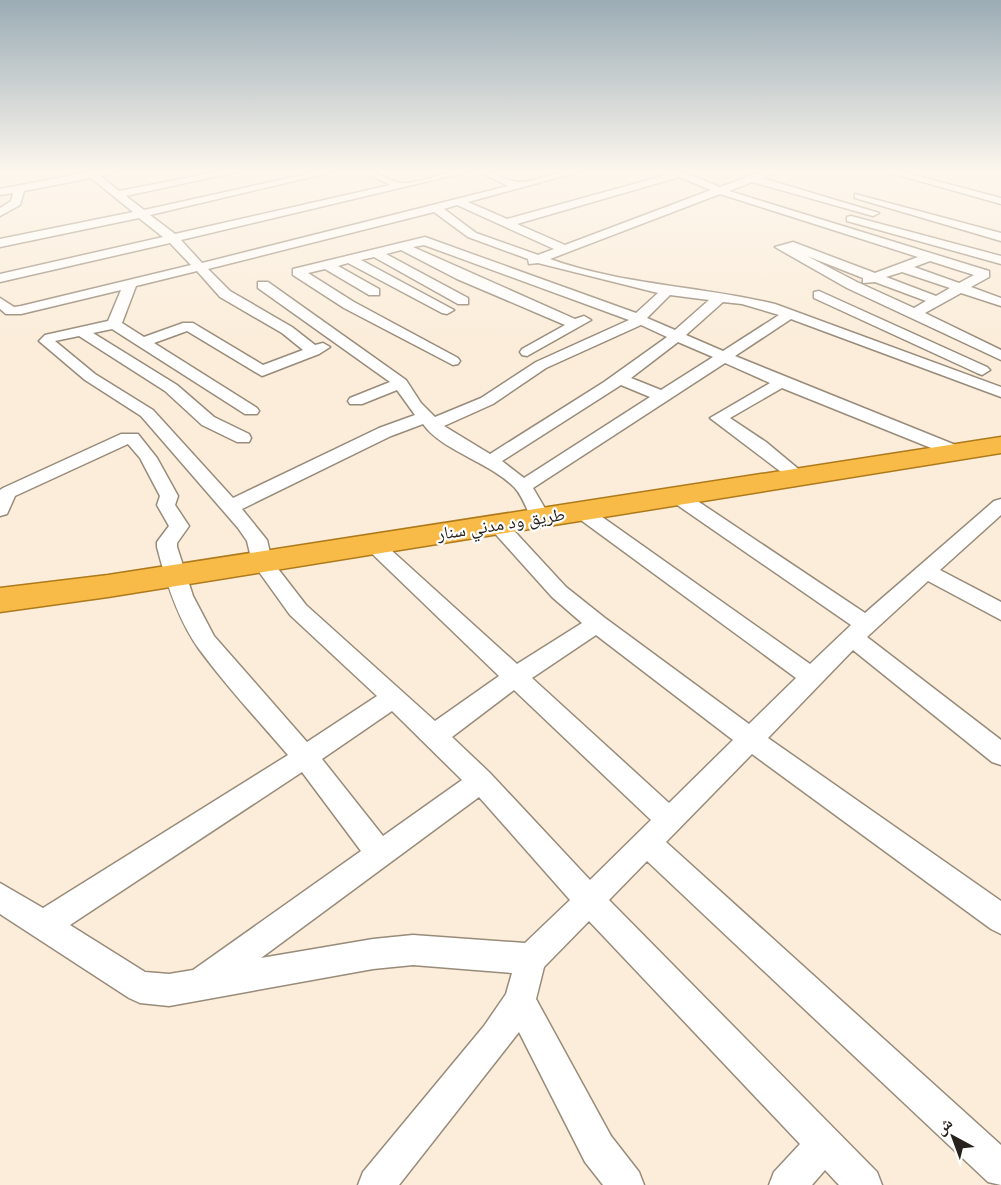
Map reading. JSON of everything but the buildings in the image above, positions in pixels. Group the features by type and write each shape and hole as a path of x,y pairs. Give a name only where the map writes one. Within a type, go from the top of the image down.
{"highway":[{"name":"طريق ود مدني سنار","path":"0,600 174,576 1001,445"}],"street":[{"path":"0,243 82,226"},
{"path":"158,226 200,266 225,294 287,330 314,351"},
{"path":"0,278 213,226"},
{"path":"0,302 15,311 311,240 342,226"},
{"path":"378,226 462,276 576,325"},
{"path":"460,226 472,235 538,259 667,291 756,303 800,305 990,374 980,383"},
{"path":"512,226 564,249"},
{"path":"508,272 622,226"},
{"path":"831,226 1001,279"},
{"path":"891,226 999,255"},
{"path":"906,226 999,255"},
{"path":"964,226 1001,237"},
{"path":"307,268 311,240"},
{"path":"453,361 349,305 297,272 326,264 353,261 407,245 429,242 678,335 782,382 957,452"},
{"path":"937,301 789,245 781,247 852,285 997,349"},
{"path":"377,254 463,301"},
{"path":"915,313 982,273 999,255"},
{"path":"523,486 727,357 800,305 929,257"},
{"path":"353,261 447,310"},
{"path":"326,264 374,292"},
{"path":"904,268 1001,302"},
{"path":"114,324 130,284"},
{"path":"263,285 401,383 429,421 450,440 490,461 523,486 540,518"},
{"path":"230,507 385,432 429,421 487,401 541,365 640,320 667,291"},
{"path":"490,461 619,378 678,335 720,297"},
{"path":"800,305 1001,392"},
{"path":"527,352 605,307"},
{"path":"251,411 114,324 50,338 46,341 74,364 147,413 257,540 262,562 298,610 394,697 481,781 590,902 864,1185"},
{"path":"143,342 189,326 262,371 341,340"},
{"path":"82,332 108,350 130,360 155,380 177,392 208,421 243,438"},
{"path":"74,364 108,350"},
{"path":"619,378 663,397"},
{"path":"782,382 718,418 760,446 799,477"},
{"path":"356,401 401,383"},
{"path":"0,510 5,503 5,495 9,492 130,438 144,451 169,496 166,505 179,526 167,542 174,576 206,642 305,757 380,854"},
{"path":"677,496 859,631 1001,754"},
{"path":"376,1185 496,1038 520,1001 531,959 811,677 859,631 999,508"},
{"path":"581,511 811,677"},
{"path":"497,524 559,592 597,624 749,738 1001,919"},
{"path":"373,545 669,820"},
{"path":"927,572 1001,612"},
{"path":"434,736 515,676 597,624"},
{"path":"43,925 305,757 394,697"},
{"path":"198,986 481,781"},
{"path":"647,843 1001,1169"},
{"path":"0,897 140,987 168,990 198,986 373,954 413,950 531,959"},
{"path":"520,1001 598,1149 626,1185"},
{"path":"787,1185 824,1145"}]}
